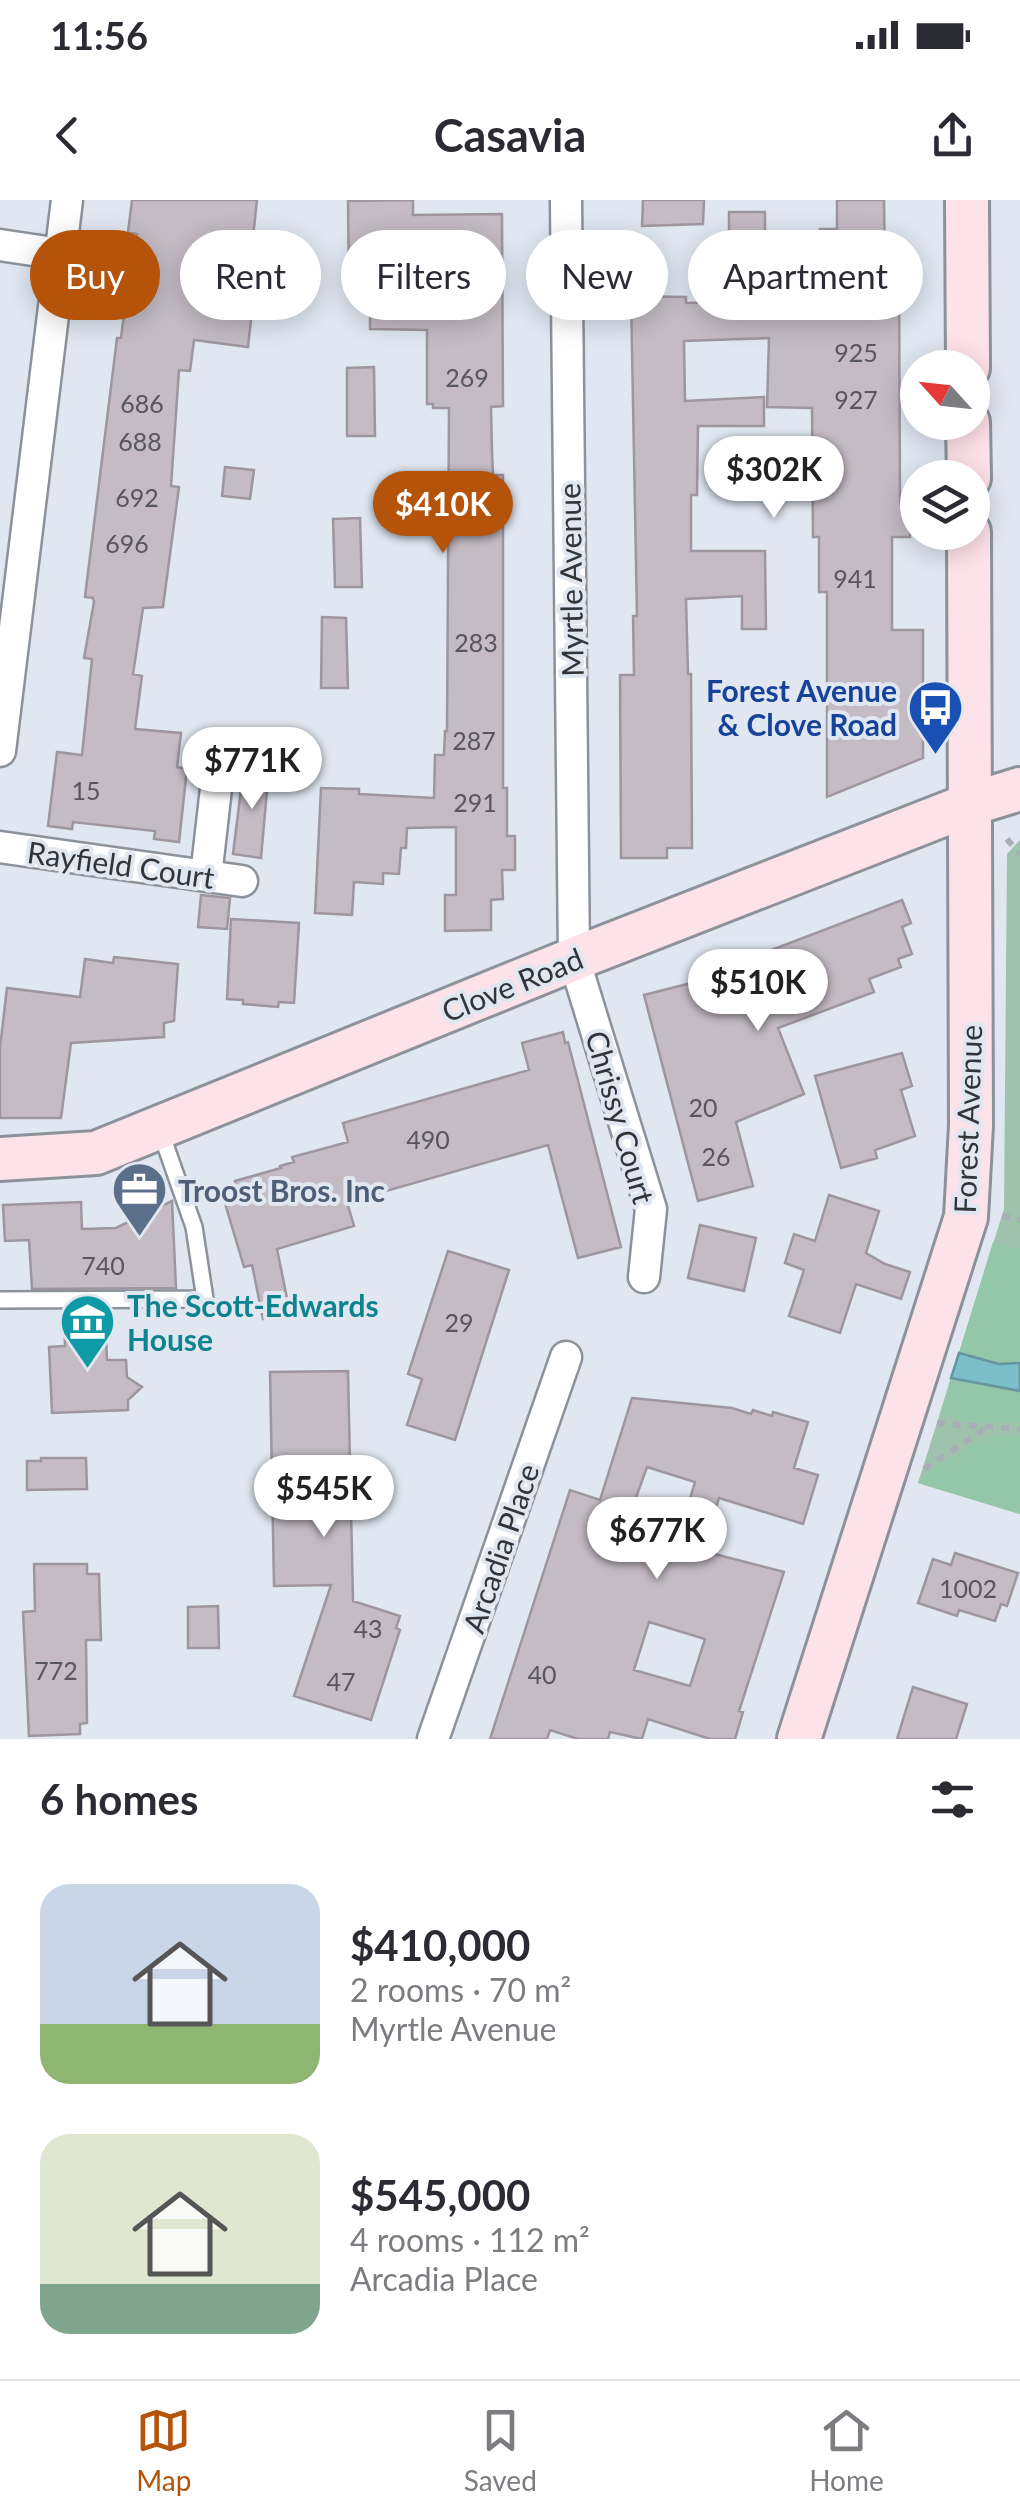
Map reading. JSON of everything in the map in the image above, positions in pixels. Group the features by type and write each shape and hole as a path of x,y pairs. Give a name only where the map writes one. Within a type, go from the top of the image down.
{"main road":[{"path":"967,200 968,350"},
{"name":"Forest Avenue","path":"799,1739 966,1217 971,1124 969,550"},
{"name":"Clove Road","path":"0,1159 96,1153 574,959 970,804 1020,789"}],"street":[{"path":"63,230 67,200"},
{"name":"Myrtle Avenue","path":"566,200 574,959"},
{"path":"0,245 30,250"},
{"path":"0,750 52,320"},
{"path":"206,876 218,771"},
{"name":"Rayfield Court","path":"0,847 242,881"},
{"name":"Chrissy Court","path":"574,959 652,1209 644,1277"},
{"name":"Arcadia Place","path":"434,1739 566,1357"}],"lane":[{"path":"0,1300 205,1299 194,1226 159,1127"}],"path":[{"path":"1006,838 1020,854"},
{"path":"998,1215 1020,1220"},
{"path":"934,1422 1020,1429"},
{"path":"917,1473 986,1428"}],"green space":[{"path":"1020,840 1020,1514 918,1483 1004,1209 1007,854"},
{"path":"993,1242 1020,1249 1020,1363 999,1364 959,1353"},
{"path":"951,1378 1020,1391 1020,1422 969,1422 941,1411"},
{"path":"997,1435 1020,1437 1020,1514 918,1483 920,1477 971,1445"}],"water":[{"path":"959,1353 999,1364 1020,1363 1020,1391 951,1378"}],"building":[{"path":"132,200 257,200 254,230 180,230 180,320 251,320 248,347 194,340 190,371 179,370 171,486 179,487 163,607 143,608 133,674 142,676 135,729 181,733 177,767 187,769 179,842 154,839 155,831 73,822 72,829 48,826 57,752 82,755 92,659 84,658 94,602 93,598 85,597 117,338 121,338 123,320 160,320 160,230 128,230"},
{"path":"413,200 413,215 502,214 502,230 348,230 348,201"},
{"path":"643,200 704,200 703,224 642,226"},
{"path":"837,200 884,200 884,230 820,230 837,229"},
{"path":"729,212 765,212 765,230 729,230"},
{"path":"668,297 686,297 688,320 899,320 900,537 892,537 892,630 923,630 923,758 827,797 827,592 819,592 819,537 813,537 812,408 767,407 769,338 684,341 685,401 764,397 764,426 698,426 697,495 691,495 691,551 765,551 766,629 742,629 742,596 686,599 691,674 692,848 667,848 667,858 621,858 620,675 634,675 633,616 637,616 631,320 668,320"},
{"path":"370,320 503,320 503,406 491,407 493,475 503,475 503,788 507,788 507,836 515,836 515,870 502,870 503,899 491,900 491,930 445,931 445,895 456,895 456,827 407,828 399,874 383,873 383,884 354,882 352,915 315,913 321,788 434,798 435,755 444,755 447,731 449,408 427,404 427,330 370,329"},
{"path":"374,367 375,436 347,436 347,368"},
{"path":"225,467 254,470 250,499 222,496"},
{"path":"360,518 362,587 335,587 333,519"},
{"path":"322,617 346,618 348,688 321,688"},
{"path":"244,765 269,768 261,858 233,854"},
{"path":"201,895 230,898 227,929 198,927"},
{"path":"902,900 911,923 902,927 912,954 898,959 901,967 869,979 874,992 778,1028 804,1094 736,1122 753,1186 698,1201 644,995 711,978 709,974"},
{"path":"231,919 299,923 294,1003 279,1002 278,1007 227,999"},
{"path":"114,957 178,964 174,1021 164,1023 164,1037 71,1043 61,1118 0,1118 0,1047 7,988 80,997 85,959 113,963"},
{"path":"563,1032 621,1247 578,1258 548,1145 347,1202 354,1226 277,1249 290,1313 263,1319 252,1265 244,1267 221,1190 236,1186 235,1181 294,1162 292,1157 348,1142 343,1123 529,1070 522,1043"},
{"path":"902,1053 912,1086 901,1090 915,1136 875,1150 877,1158 841,1168 815,1076"},
{"path":"829,1195 879,1211 866,1253 910,1272 901,1299 856,1284 840,1333 789,1316 804,1270 785,1263 794,1234 815,1241"},
{"path":"172,1201 176,1288 32,1289 29,1240 5,1241 3,1205 81,1202 82,1229 116,1228"},
{"path":"700,1225 756,1238 744,1291 688,1278"},
{"path":"448,1251 509,1270 455,1440 407,1425 422,1379 408,1374"},
{"name":"The Scott-Edwards House","path":"64,1311 105,1311 107,1360 126,1360 127,1377 142,1387 128,1400 128,1410 52,1413 49,1347 65,1346"},
{"path":"348,1371 353,1601 400,1616 396,1628 400,1630 371,1720 294,1696 331,1585 274,1586 270,1372"},
{"path":"632,1398 732,1408 751,1414 753,1410 772,1416 773,1412 808,1422 794,1468 818,1475 803,1524 719,1498 703,1551 784,1572 739,1711 743,1712 735,1739 710,1739 648,1719 642,1739 610,1732 608,1739 578,1739 550,1730 547,1739 490,1739 570,1490 600,1500","holes":["647,1467 695,1482 678,1538 628,1520","649,1622 705,1639 690,1686 634,1670"]},
{"path":"86,1458 87,1489 27,1490 27,1461"},
{"path":"955,1553 1018,1573 1007,1606 1001,1604 995,1621 959,1610 957,1616 918,1603 933,1559 951,1565"},
{"path":"34,1564 87,1564 87,1574 99,1574 101,1640 86,1640 87,1723 80,1724 80,1734 29,1736 23,1612 35,1611"},
{"path":"218,1606 219,1648 188,1648 188,1607"},
{"path":"913,1687 967,1704 956,1739 897,1739"}],"place":[{"name":"Forest Avenue & Clove Road","path":"936,756"},
{"name":"Troost Bros. Inc","path":"139,1239"},
{"name":"The Scott-Edwards House","path":"88,1371"}]}
